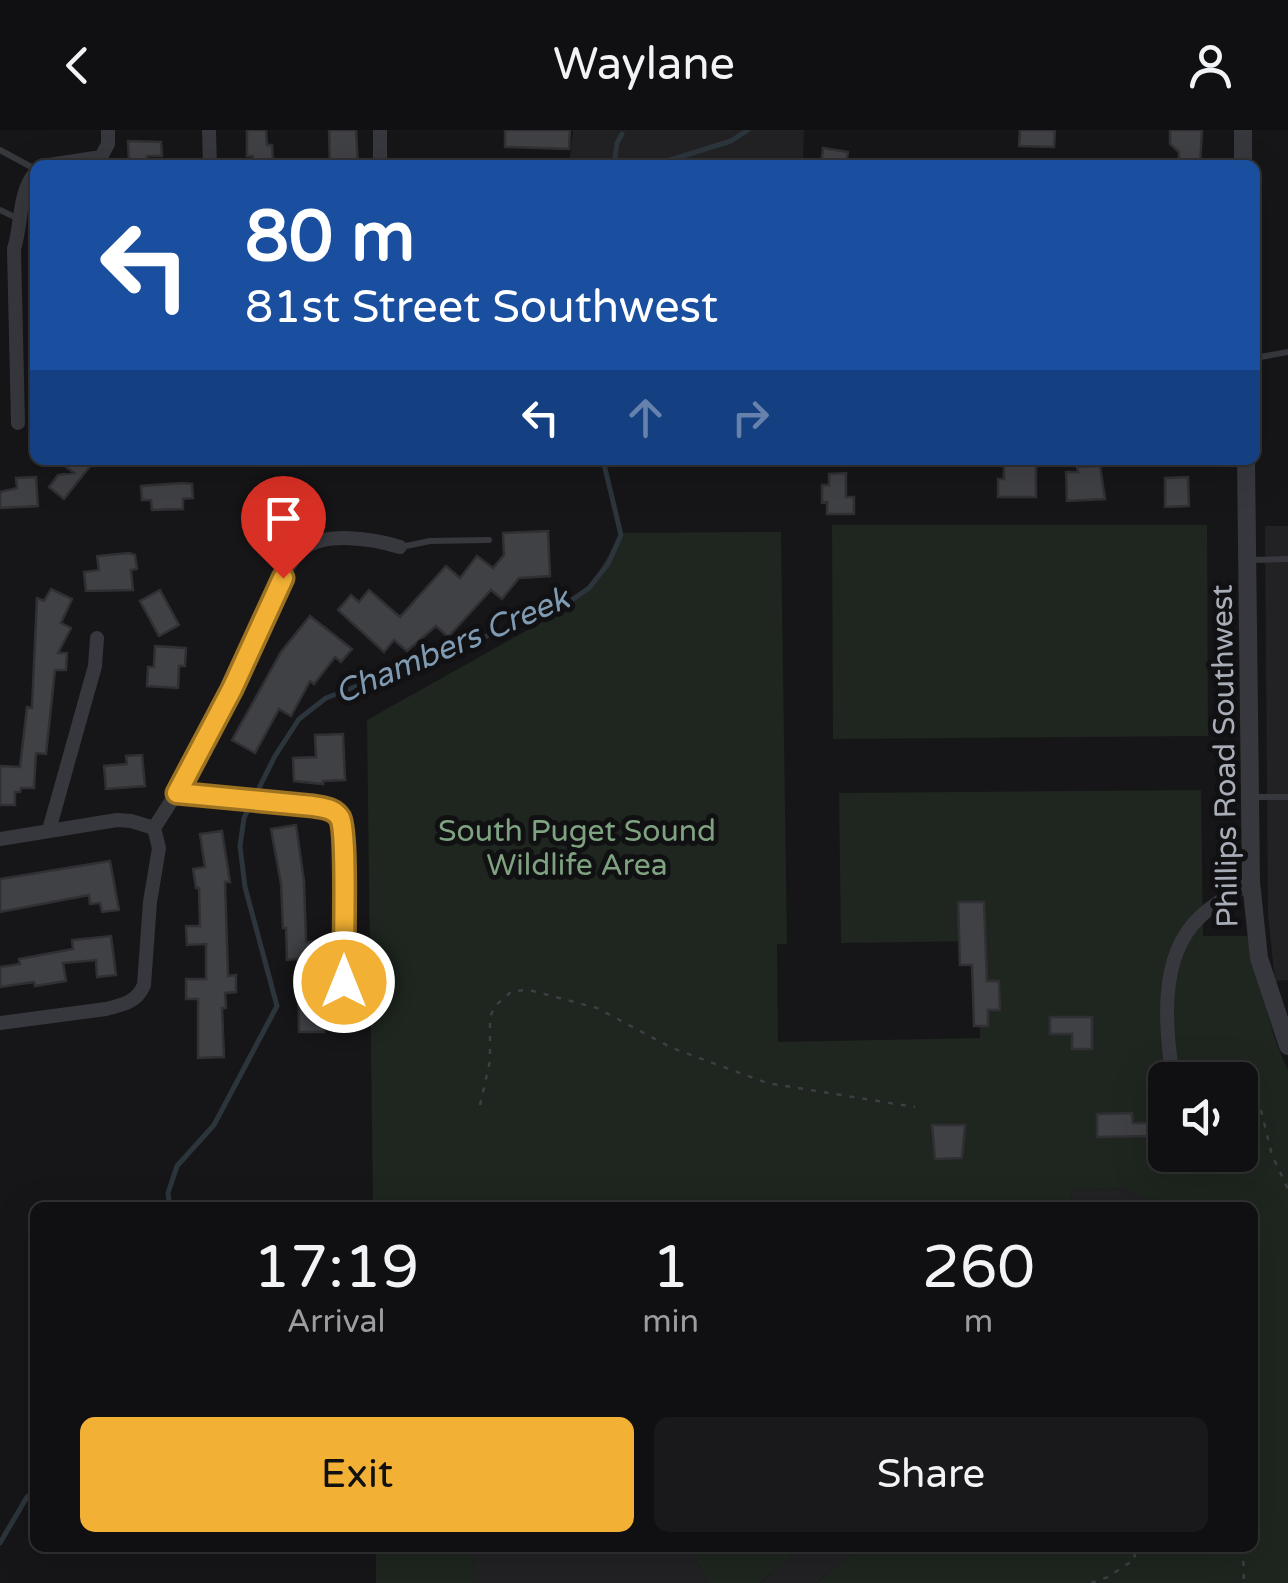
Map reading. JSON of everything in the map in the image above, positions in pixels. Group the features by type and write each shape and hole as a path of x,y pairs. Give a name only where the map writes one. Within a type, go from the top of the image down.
{"street":[{"path":"82,160 101,157 108,144 108,130"},
{"path":"208,130 210,160"},
{"path":"380,130 380,160"},
{"path":"1242,130 1243,160"},
{"path":"18,422 14,249 30,180"},
{"name":"Phillips Road Southwest","path":"1246,465 1251,882 1260,958 1288,1046"},
{"path":"0,1023 123,1005 138,996 144,985 150,902 159,848 154,828 224,705 283,578 301,550 312,544 375,541 400,547"},
{"path":"49,830 95,666 96,638"},
{"path":"177,793 326,808 339,816 343,839 344,982"},
{"path":"0,838 116,820 131,820 154,828"},
{"path":"1171,1062 1166,1027 1170,982 1180,946 1202,914 1251,882"}],"lane":[{"path":"0,150 30,168"},
{"path":"0,210 21,220"},
{"path":"1260,357 1288,352"},
{"path":"400,547 430,541 489,540"},
{"path":"1248,560 1288,559"},
{"path":"1251,798 1288,797"}],"path":[{"path":"480,1105 490,1060 490,1017 495,1006 512,991 529,990 597,1008 672,1048 767,1083 916,1107"},
{"path":"1170,1056 1186,1062"},
{"path":"1258,1098 1272,1156 1288,1188"},
{"path":"1091,1583 1135,1559 1134,1552"},
{"path":"1244,1552 1244,1583"}],"shaded area":[{"path":"573,130 804,130 803,160 570,160"},
{"path":"1265,526 1288,526 1288,980 1275,981 1268,914"},
{"path":"1123,1188 1149,1202 1069,1202 1072,1191"},
{"path":"474,1552 692,1552 708,1583 473,1583"},
{"path":"795,1552 855,1552 816,1583 760,1583"}],"green space":[{"path":"832,525 1207,525 1208,736 833,739"},
{"name":"South Puget Sound Wildlife Area","path":"781,532 787,944 777,944 778,1042 980,1038 978,941 841,943 839,793 1201,790 1203,936 1257,936 1266,1004 1288,1070 1288,1583 816,1583 855,1552 1258,1552 1258,1202 1149,1202 1123,1188 1072,1191 1069,1202 373,1202 367,720 549,618 587,590 619,533"},
{"path":"376,1552 474,1552 473,1583 376,1583"},
{"path":"692,1552 795,1552 760,1583 708,1583"}],"building":[{"path":"247,130 266,130 273,160 253,160 253,156 247,156"},
{"path":"329,130 356,130 358,160 330,160"},
{"path":"505,130 570,130 569,149 505,147"},
{"path":"1020,130 1055,130 1054,147 1019,146"},
{"path":"1170,130 1202,130 1200,160 1179,160 1179,152 1170,144"},
{"path":"128,141 161,142 162,156 129,160"},
{"path":"823,148 848,152 847,160 822,160"},
{"path":"64,465 91,465 64,499 49,487 58,475 74,473"},
{"path":"1004,465 1036,465 1036,497 998,497 998,479 1004,479"},
{"path":"1100,466 1105,499 1067,501 1066,472 1078,472 1077,467"},
{"path":"846,473 846,497 854,497 854,514 827,514 827,502 822,503 822,485 829,485 829,474"},
{"path":"36,477 38,506 0,508 0,492 17,488 16,478"},
{"path":"1188,477 1189,506 1165,507 1165,478"},
{"path":"192,484 193,498 183,499 183,509 152,510 151,500 142,500 141,486"},
{"path":"548,531 550,576 519,578 502,599 491,590 448,637 436,626 407,651 394,640 384,652 338,610 351,595 359,602 369,590 400,617 446,566 460,578 477,556 493,568 504,555 503,533"},
{"path":"135,555 137,569 131,570 133,590 86,591 84,572 99,570 97,556"},
{"path":"51,589 72,599 61,623 71,628 58,653 67,653 66,670 55,670 46,754 36,753 34,788 15,792 15,805 0,805 0,766 20,767 27,707 32,708 37,598 44,601"},
{"path":"160,590 179,625 159,636 140,601"},
{"path":"310,616 352,649 341,662 335,657 314,684 310,681 291,716 279,709 255,753 232,740 281,652"},
{"path":"155,646 186,648 185,666 179,666 178,688 147,686 148,667 154,667"},
{"path":"343,734 345,780 323,784 294,781 293,758 316,757 315,735"},
{"path":"142,755 145,786 106,789 104,766 127,764 126,756"},
{"path":"296,825 304,881 306,942 324,941 324,1032 299,1032 298,959 287,960 281,884 271,829"},
{"path":"222,831 230,882 225,882 228,976 236,975 236,992 225,993 226,1008 222,1008 224,1057 198,1058 198,999 186,999 186,979 206,979 206,944 187,945 186,926 200,926 199,888 193,869 205,867 200,834"},
{"path":"110,861 119,910 102,912 100,903 90,904 89,895 0,912 0,879"},
{"path":"958,902 984,902 987,981 999,981 1000,1010 988,1010 988,1026 974,1026 972,965 960,965"},
{"path":"111,936 116,975 97,977 96,960 63,963 66,981 0,987 0,967 20,964 19,959 73,949 72,940"},
{"path":"1050,1017 1092,1017 1092,1049 1072,1049 1072,1034 1050,1034"},
{"path":"1132,1113 1133,1123 1148,1123 1148,1136 1097,1137 1097,1114"},
{"path":"932,1125 965,1125 962,1158 935,1159"}],"waterway":[{"name":"Chambers Creek","path":"670,160 731,141 748,130"},
{"path":"615,160 622,134"},
{"name":"Chambers Creek","path":"169,1202 168,1193 177,1166 214,1125 277,1006 245,887 240,846 244,818 275,756 299,719 326,698 505,629 569,602 589,588 608,564 621,535 604,465"},
{"name":"Chambers Creek","path":"0,1543 30,1495"}],"route":[{"path":"283,578 232,689 177,793 313,806 339,816 343,826 344,982"}]}
